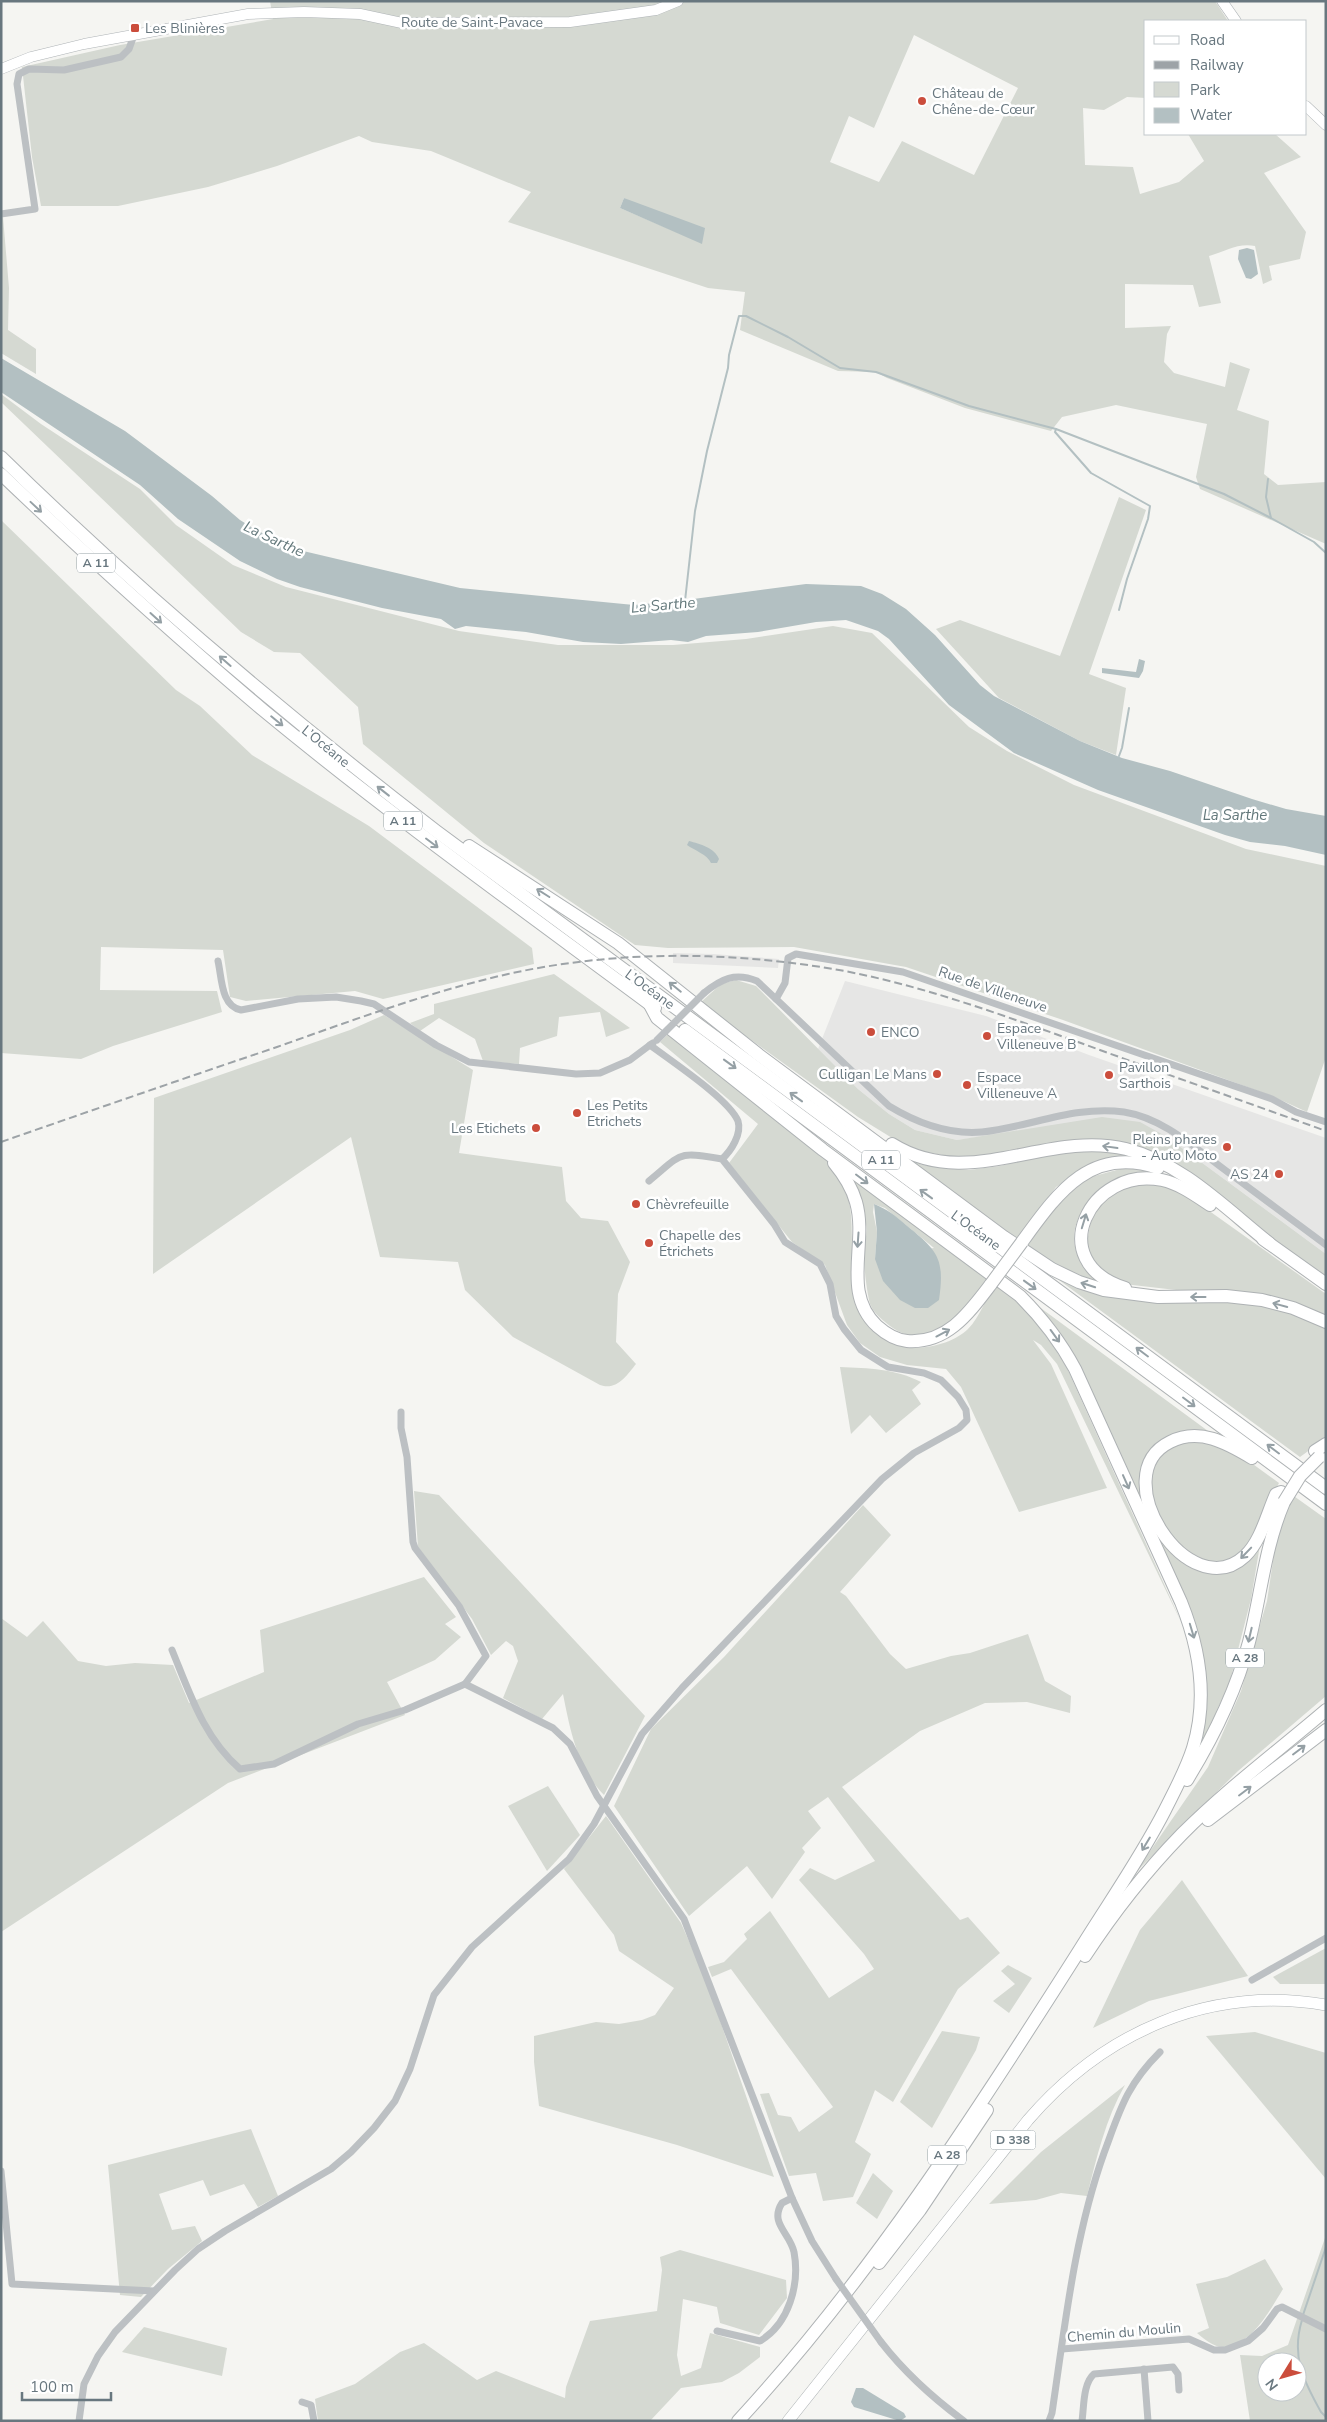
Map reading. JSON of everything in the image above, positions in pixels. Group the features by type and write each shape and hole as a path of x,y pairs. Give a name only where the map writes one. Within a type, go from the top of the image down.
{"highway":[{"name":"L’Océane","path":"1,457 196,644"},
{"name":"L’Océane","path":"1,474 99,566 196,644 397,816 1326,1504"},
{"name":"L’Océane","path":"245,686 436,831 1326,1488"},
{"path":"436,831 451,834 618,943 815,1096 1052,1270 1079,1282 1104,1290 1144,1296 1226,1296 1262,1300 1286,1306 1326,1322"},
{"path":"649,1004 658,1018 823,1150 1020,1296 1058,1338 1075,1369 1181,1602 1197,1652 1200,1696 1195,1737 1180,1782 1162,1817"},
{"path":"815,1096 825,1100 897,1148 931,1161 951,1164 988,1162 1078,1145 1127,1150 1152,1158 1187,1177 1269,1243"},
{"path":"823,1150 844,1177 857,1203 859,1219 857,1283 863,1307 880,1328 902,1340 916,1341 942,1335 964,1318 1055,1197 1068,1185 1099,1166 1123,1162 1146,1164 1175,1176 1326,1284"},
{"path":"1170,1297 1166,1294 1127,1288 1106,1281 1092,1269 1084,1256 1080,1242 1085,1214 1103,1194 1120,1184 1141,1180 1160,1180 1178,1185 1269,1243"},
{"path":"1310,1493 1281,1478 1230,1446 1199,1436 1183,1437 1166,1444 1155,1454 1146,1472 1147,1498 1154,1518 1165,1537 1182,1554 1208,1566 1224,1567 1246,1555 1280,1497 1300,1476 1320,1454 1326,1444"},
{"name":"A 28","path":"738,2421 802,2346 909,2210 1002,2073 1200,1759 1227,1708 1244,1662 1280,1497"},
{"name":"A 28","path":"748,2421 847,2304 920,2210 996,2097 1086,1954 1130,1894 1172,1845 1198,1819 1326,1710"},
{"path":"1130,1894 1203,1824 1326,1730"}],"main road":[{"name":"D 338","path":"788,2421 1028,2120 1060,2086 1086,2064 1114,2045 1147,2028 1206,2008 1258,2001 1291,2001 1326,2005"}],"street":[{"name":"Route de Saint-Pavace","path":"1,69 40,55 84,44 248,14 304,12 360,14 402,23 570,22 656,10 678,1"},
{"path":"1222,1 1235,20"},
{"path":"1,214 35,208 17,84 19,74 29,69 64,70 121,57 129,49 134,35"},
{"path":"1307,107 1326,125"},
{"name":"Rue de Villeneuve","path":"776,999 785,983 788,958 796,954 902,972 1272,1100 1296,1112 1326,1122"},
{"path":"218,961 227,1003 232,1008 241,1010 298,1000 336,997 362,1001 374,1004 436,1045 469,1062 576,1074 600,1073 630,1060 657,1040 704,993 722,980 746,976 756,981 776,999 889,1106 908,1118 950,1130 982,1132 1076,1112 1103,1110 1142,1117 1180,1137 1326,1245"},
{"path":"650,1045 730,1107 739,1123 737,1137 730,1151 722,1159"},
{"path":"79,2421 84,2384 98,2356 115,2332 154,2291 198,2249 225,2231 331,2169 374,2128 395,2101 410,2070 434,1995 472,1947 569,1858 594,1824 642,1734 682,1688 882,1479 914,1452 959,1428 968,1420 966,1410 958,1397 941,1380 924,1373 888,1367 861,1350 836,1316 830,1284 820,1264 785,1242 774,1224 722,1159 698,1155 678,1157 649,1181"},
{"path":"172,1650 200,1718 227,1758 240,1769 274,1764 358,1724 405,1710 465,1684 486,1656 458,1606 415,1548 407,1457 401,1428 401,1412"},
{"path":"465,1684 553,1728 563,1736 604,1806 675,1904 691,1935 792,2198 812,2240 836,2279 881,2342 911,2376 936,2400 964,2421"},
{"path":"1252,1980 1326,1938"},
{"path":"1062,2349 1066,2308 1094,2181 1119,2108 1132,2085 1160,2052"},
{"path":"1,2171 12,2284 154,2291"},
{"path":"717,2331 760,2341 774,2330 789,2307 793,2281 794,2250 788,2237 779,2226 777,2216 782,2203 792,2198"},
{"name":"Chemin du Moulin","path":"1049,2421 1052,2413 1062,2349 1189,2339 1214,2350 1225,2350 1248,2341 1263,2328 1277,2309 1282,2307 1326,2330"},
{"path":"1082,2421 1090,2378 1094,2374 1173,2367 1178,2374 1179,2390"},
{"path":"1144,2369 1148,2421"},
{"path":"302,2402 312,2405 314,2421"}],"shaded area":[{"path":"673,953 779,959 778,968 673,963"},
{"path":"845,981 986,1016 1089,1055 1326,1138 1326,1254 1167,1137 1029,1130 957,1140 915,1130 889,1114 858,1089 818,1049"}],"green space":[{"path":"270,1 1215,1 1227,20 1144,20 1144,98 1127,97 1104,110 1083,108 1085,165 1133,167 1140,194 1179,182 1204,161 1189,135 1276,135 1301,157 1264,173 1306,232 1300,259 1269,266 1272,280 1263,284 1255,246 1237,247 1209,256 1221,303 1199,307 1193,285 1125,284 1125,328 1171,326 1167,334 1164,362 1174,373 1225,387 1230,362 1250,369 1237,410 1269,421 1264,474 1278,485 1326,482 1326,544 1200,489 1196,477 1207,424 1116,405 1062,417 1051,431 965,408 876,372 838,371 740,330 745,292 708,288 508,222 531,192 431,151 372,142 359,136 277,166 208,187 118,206 41,206 32,157 22,67 120,45 273,19","holes":["914,35 1018,88 974,175 902,141 879,182 830,162 849,116 874,128","624,198 702,243 620,208"]},
{"path":"3,217 9,288 8,330 36,349 36,374 1,353 1,218"},
{"path":"1,394 41,424 140,489 176,525 233,565 286,587 459,631 558,645 673,645 746,639 833,626 872,633 969,727 1007,751 1074,785 1246,849 1326,866 1326,1057 1307,1112 1272,1096 1063,1020 906,967 794,947 668,948 635,945 484,843 363,744 358,707 300,653 274,652 241,632 1,402"},
{"path":"1119,497 1146,510 1089,674 1126,688 1116,755 1080,741 999,698 936,629 960,620 1060,656"},
{"path":"1,520 176,690 200,706 252,755 369,826 532,948 534,964 383,999 355,991 246,1001 230,997 223,950 101,947 100,990 217,991 222,1012 113,1046 81,1059 1,1053"},
{"path":"554,974 630,1028 606,1037 600,1012 559,1017 557,1036 520,1048 519,1064 483,1061 475,1039 439,1018 420,1031 410,1023 434,1014 434,1004"},
{"path":"736,980 756,986 858,1089 889,1114 915,1130 957,1140 1102,1117 1140,1122 1167,1137 1326,1254 1326,1278 1171,1162 1127,1146 969,1160 910,1149 858,1117 700,1003 721,984"},
{"path":"384,1015 473,1070 459,1153 562,1167 566,1201 581,1218 608,1221 630,1262 618,1294 616,1342 636,1364 621,1381 612,1386 600,1385 513,1337 465,1290 458,1262 380,1257 351,1137 153,1274 154,1098 350,1030"},
{"path":"668,1034 812,1147 840,1177 848,1199 852,1223 852,1274 855,1298 863,1319 878,1335 904,1346 912,1347 929,1347 947,1342 968,1329 996,1284 1026,1311 1066,1366 1183,1626 1057,1364 1041,1345 1033,1340 1051,1364 1107,1488 1019,1512 961,1387 946,1369 907,1365 880,1357 860,1343 847,1325 825,1265 792,1242 729,1163 758,1124 660,1042"},
{"path":"1103,1149 1144,1159 1100,1161 1056,1187 1018,1239 904,1157 922,1165 969,1170 1000,1166 1065,1150"},
{"path":"1124,1168 1146,1170 1160,1174 1133,1174 1107,1185 1086,1206 1078,1218 1074,1232 1075,1246 1080,1260 1090,1272 1111,1288 1060,1268 1025,1245 1069,1192 1087,1178"},
{"path":"852,1176 990,1277 960,1313 934,1332 920,1335 905,1334 890,1326 872,1308 864,1265 865,1218","holes":["874,1204 885,1208 934,1248 875,1259 877,1232 873,1212"]},
{"path":"1158,1183 1184,1193 1326,1294 1326,1319 1227,1293 1124,1284 1104,1275 1086,1247 1093,1209 1126,1186"},
{"path":"1044,1269 1067,1282 1259,1302 1326,1325 1326,1438 1300,1457"},
{"path":"1023,1295 1208,1431 1148,1455 1142,1468 1141,1478 1157,1531 1214,1573 1229,1570 1240,1565 1260,1545 1251,1599 1230,1681 1194,1762 1204,1668 1104,1425"},
{"path":"840,1367 892,1372 921,1382 912,1390 921,1404 886,1433 870,1415 851,1434"},
{"path":"1187,1441 1216,1444 1250,1462 1279,1483 1253,1538 1240,1553 1221,1562 1202,1560 1183,1549 1167,1531 1156,1510 1151,1488 1154,1467 1166,1450"},
{"path":"414,1491 439,1495 645,1716 604,1795 587,1773 576,1748 563,1694 542,1719 503,1698 518,1661 513,1646 506,1641 491,1655 472,1619 418,1547"},
{"path":"1291,1494 1326,1519 1326,1696 1238,1771 1135,1873 1208,1767 1241,1691 1267,1601 1276,1541"},
{"path":"863,1505 891,1535 840,1592 846,1596 890,1654 906,1669 951,1656 970,1653 1028,1634 1045,1681 1071,1696 1070,1713 1027,1702 985,1703 920,1731 842,1787 960,1920 968,1917 1000,1953 958,1989 893,2102 875,2090 855,2142 871,2154 853,2197 823,2201 816,2173 789,2176 760,2094 769,2093 778,2115 791,2117 799,2132 833,2107 731,1969 712,1977 708,1967 724,1962 747,1939 744,1934 770,1911 829,1998 874,1969 864,1954 799,1880 810,1868 835,1880 875,1861 828,1797 808,1811 821,1828 802,1848 805,1852 772,1899 747,1866 689,1916 614,1806 651,1729 724,1657"},
{"path":"424,1577 456,1617 445,1624 461,1637 435,1660 387,1682 405,1715 228,1783 1,1932 1,1618 27,1637 43,1621 78,1661 106,1666 135,1663 173,1665 189,1703 264,1672 260,1630"},
{"path":"548,1786 580,1835 547,1871 508,1806"},
{"path":"606,1816 681,1923 706,1980 774,2177 677,2145 539,2106 534,2062 534,2036 596,2022 619,2024 642,2020 655,2015 674,1988 619,1951 614,1935 564,1869"},
{"path":"1182,1880 1248,1976 1149,2001 1093,2028 1140,1930"},
{"path":"1326,1948 1326,1984 1280,1984 1273,1977"},
{"path":"1008,1965 1032,1978 1009,2013 993,2001 1015,1984 1001,1971"},
{"path":"942,2031 980,2037 976,2050 932,2128 900,2102"},
{"path":"1255,2032 1326,2053 1326,2179 1206,2036"},
{"path":"1125,2085 1107,2125 1087,2196 1061,2193 1036,2200 989,2204 1041,2152"},
{"path":"251,2129 278,2196 258,2207 244,2184 210,2196 203,2180 159,2194 172,2230 195,2226 202,2241 168,2269 141,2297 120,2295 108,2165"},
{"path":"873,2173 893,2191 877,2219 856,2203"},
{"path":"1326,2235 1326,2421 1250,2421 1240,2355 1257,2356 1257,2402 1307,2402 1307,2352 1271,2352 1288,2345"},
{"path":"680,2250 786,2280 787,2298 759,2335 720,2323 717,2307 683,2299 677,2355 681,2376 701,2368 710,2333 760,2347 760,2357 739,2373 722,2382 681,2388 650,2421 318,2421 315,2399 355,2384 400,2352 424,2343 477,2380 496,2371 565,2398 566,2387 590,2321 657,2311 662,2270 660,2257"},
{"path":"1265,2259 1283,2289 1252,2333 1234,2345 1220,2347 1197,2333 1209,2328 1196,2284 1227,2277"},
{"path":"144,2327 227,2348 222,2376 122,2352"}],"water":[{"path":"624,198 705,228 702,244 620,208"},
{"path":"1247,248 1254,250 1258,274 1251,279 1246,278 1238,259 1239,250"},
{"name":"La Sarthe","path":"1,358 125,431 212,496 240,520 256,530 299,550 460,588 634,605 806,584 861,586 882,594 906,609 935,635 980,685 994,696 1080,741 1122,758 1170,771 1252,799 1286,809 1326,816 1326,855 1285,846 1250,842 1225,835 1098,790 1014,753 949,705 889,639 878,631 846,620 816,622 758,632 706,636 688,642 671,640 621,644 583,642 526,632 466,626 455,629 441,619 382,608 300,587 277,579 240,561 178,519 140,485 1,392"},
{"path":"1139,659 1145,661 1139,678 1102,673 1102,668 1136,672"},
{"path":"689,841 707,847 714,852 719,859 717,863 711,863 704,855 687,845"},
{"path":"874,1204 887,1210 899,1219 925,1242 937,1256 941,1274 939,1300 928,1308 915,1308 900,1300 883,1281 875,1259 877,1232"},
{"path":"856,2388 863,2388 904,2413 906,2417 900,2421 854,2407 851,2402"}],"waterway":[{"path":"685,601 695,511 707,451 739,316 746,316 788,337 840,368 876,372 969,406 1056,429 1224,494 1271,518"},
{"path":"1056,429 1055,432 1091,473 1150,506 1148,519 1127,579 1119,610"},
{"path":"1268,479 1266,497 1271,518 1314,542 1326,553"},
{"path":"1119,756 1129,708"},
{"path":"1303,2315 1326,2247"},
{"path":"1302,2320 1299,2333 1298,2356 1304,2378 1321,2412 1326,2417"}],"railway":[{"path":"1,1142 449,989 549,966 631,957 673,956 756,959 798,964 870,976 930,992 1019,1021 1326,1131"}],"place":[{"name":"Les Blinières","path":"135,28"},
{"name":"Château de Chêne-de-Cœur","path":"922,101"},
{"name":"ENCO","path":"871,1032"},
{"name":"Espace Villeneuve B","path":"987,1036"},
{"name":"Culligan Le Mans","path":"937,1074"},
{"name":"Pavillon Sarthois","path":"1109,1075"},
{"name":"Espace Villeneuve A","path":"967,1085"},
{"name":"Les Petits Etrichets","path":"577,1113"},
{"name":"Les Etichets","path":"536,1128"},
{"name":"Pleins phares - Auto Moto","path":"1227,1147"},
{"name":"AS 24","path":"1279,1174"},
{"name":"Chèvrefeuille","path":"636,1204"},
{"name":"Chapelle des Étrichets","path":"649,1243"}]}
